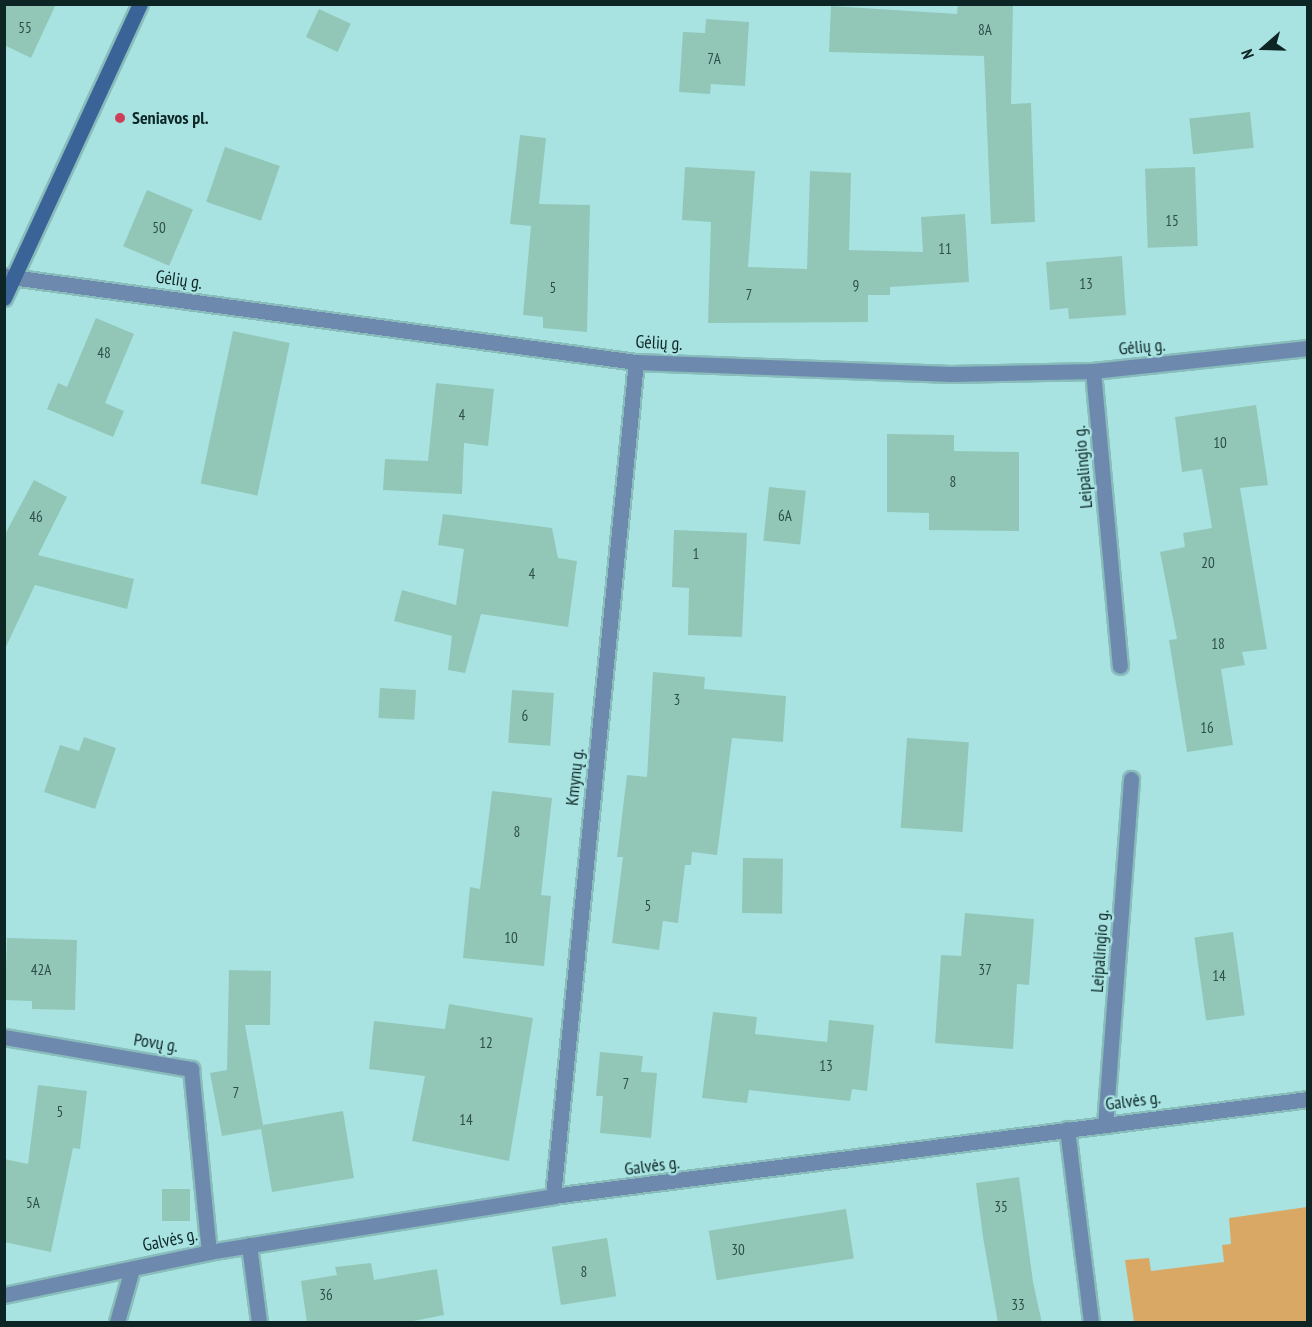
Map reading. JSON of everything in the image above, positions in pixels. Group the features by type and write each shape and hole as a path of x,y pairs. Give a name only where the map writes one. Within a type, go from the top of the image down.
{"street":[{"path":"4,298 9,276 140,4"},
{"name":"Gėlių g.","path":"9,276 636,362 951,374 1094,371 1308,348"},
{"name":"Kmynų g.","path":"553,1196 636,362"},
{"name":"Leipalingio g.","path":"1094,371 1120,666"},
{"name":"Leipalingio g.","path":"1105,1125 1131,779"},
{"name":"Povų g.","path":"4,1037 191,1069 209,1252"},
{"name":"Galvės g.","path":"4,1294 209,1252 553,1196 1308,1099"},
{"path":"1067,1130 1091,1323"},
{"path":"249,1245 259,1323"},
{"path":"117,1323 132,1269"}],"shaded area":[{"path":"1307,1207 1307,1322 1134,1322 1125,1260 1149,1258 1151,1271 1224,1262 1222,1245 1231,1244 1229,1218"}],"building":[{"path":"4,4 56,4 31,58 4,45"},
{"path":"958,4 1013,4 1011,104 1031,103 1035,222 991,224 984,56 829,52 831,6 957,14"},
{"path":"319,9 351,24 338,52 306,37"},
{"path":"706,19 749,22 745,86 711,84 710,94 679,92 683,32 705,33"},
{"path":"1250,112 1254,148 1193,154 1189,118"},
{"path":"520,135 546,138 539,204 590,205 587,332 543,328 543,317 523,315 531,226 510,224"},
{"path":"225,147 280,166 261,221 206,202"},
{"path":"685,167 755,171 748,267 807,269 810,171 851,173 849,250 923,252 921,217 965,214 969,282 890,287 890,295 868,295 868,322 708,323 711,222 682,220"},
{"path":"1195,167 1198,246 1148,248 1145,169"},
{"path":"147,190 193,210 169,266 123,246"},
{"path":"1122,256 1126,315 1069,319 1068,308 1050,310 1046,262"},
{"path":"96,318 134,334 105,403 124,411 113,437 47,409 58,383 67,387"},
{"path":"233,331 290,343 257,496 201,484"},
{"path":"436,383 494,389 488,446 464,443 462,494 383,490 385,459 428,461"},
{"path":"1256,405 1268,485 1240,488 1267,649 1242,652 1245,665 1221,669 1233,745 1187,752 1169,640 1177,639 1160,552 1185,547 1183,533 1212,528 1202,469 1182,472 1175,417"},
{"path":"887,434 954,435 954,451 1019,452 1019,531 929,530 929,513 887,512"},
{"path":"34,480 67,497 38,555 134,579 127,609 35,585 4,651 4,536"},
{"path":"769,487 806,491 800,545 763,541"},
{"path":"443,514 552,528 558,558 577,561 568,627 481,614 465,673 448,670 452,636 394,621 402,590 456,605 464,549 438,545"},
{"path":"674,530 747,533 742,637 688,635 689,588 672,587"},
{"path":"653,672 705,677 704,689 786,696 783,742 732,738 717,855 692,852 691,865 685,865 678,923 663,921 659,950 612,943 623,857 617,857 627,775 647,777"},
{"path":"380,688 416,690 414,720 378,718"},
{"path":"512,690 554,693 550,746 508,743"},
{"path":"84,737 116,748 95,809 44,792 60,745 79,751"},
{"path":"907,738 969,742 963,832 901,828"},
{"path":"492,791 552,798 541,895 551,896 544,966 463,958 470,887 480,889"},
{"path":"743,858 783,859 782,914 742,913"},
{"path":"965,913 1034,919 1029,985 1017,984 1013,1049 935,1043 941,955 961,956"},
{"path":"1233,932 1245,1015 1206,1021 1194,937"},
{"path":"7,938 77,940 75,1010 32,1009 32,1001 5,1000"},
{"path":"229,970 271,971 270,1025 245,1025 263,1125 343,1111 354,1178 272,1192 261,1129 222,1136 210,1073 227,1070"},
{"path":"449,1004 533,1018 509,1161 412,1141 425,1076 369,1069 374,1021 445,1029"},
{"path":"713,1012 757,1017 755,1034 827,1042 829,1020 874,1025 867,1091 852,1089 850,1101 749,1090 747,1103 702,1098"},
{"path":"600,1052 643,1056 641,1072 657,1073 651,1138 600,1133 603,1096 596,1096"},
{"path":"38,1085 87,1091 80,1149 73,1148 51,1252 4,1242 4,1159 28,1164"},
{"path":"1019,1177 1033,1282 1042,1323 998,1323 983,1237 976,1183"},
{"path":"162,1189 190,1189 190,1221 162,1221"},
{"path":"846,1209 854,1258 717,1280 709,1231"},
{"path":"607,1238 616,1296 561,1305 552,1247"},
{"path":"371,1263 374,1280 437,1269 444,1315 403,1323 307,1323 301,1281 337,1275 335,1267"}],"place":[{"name":"Seniavos pl.","path":"120,118"}]}
